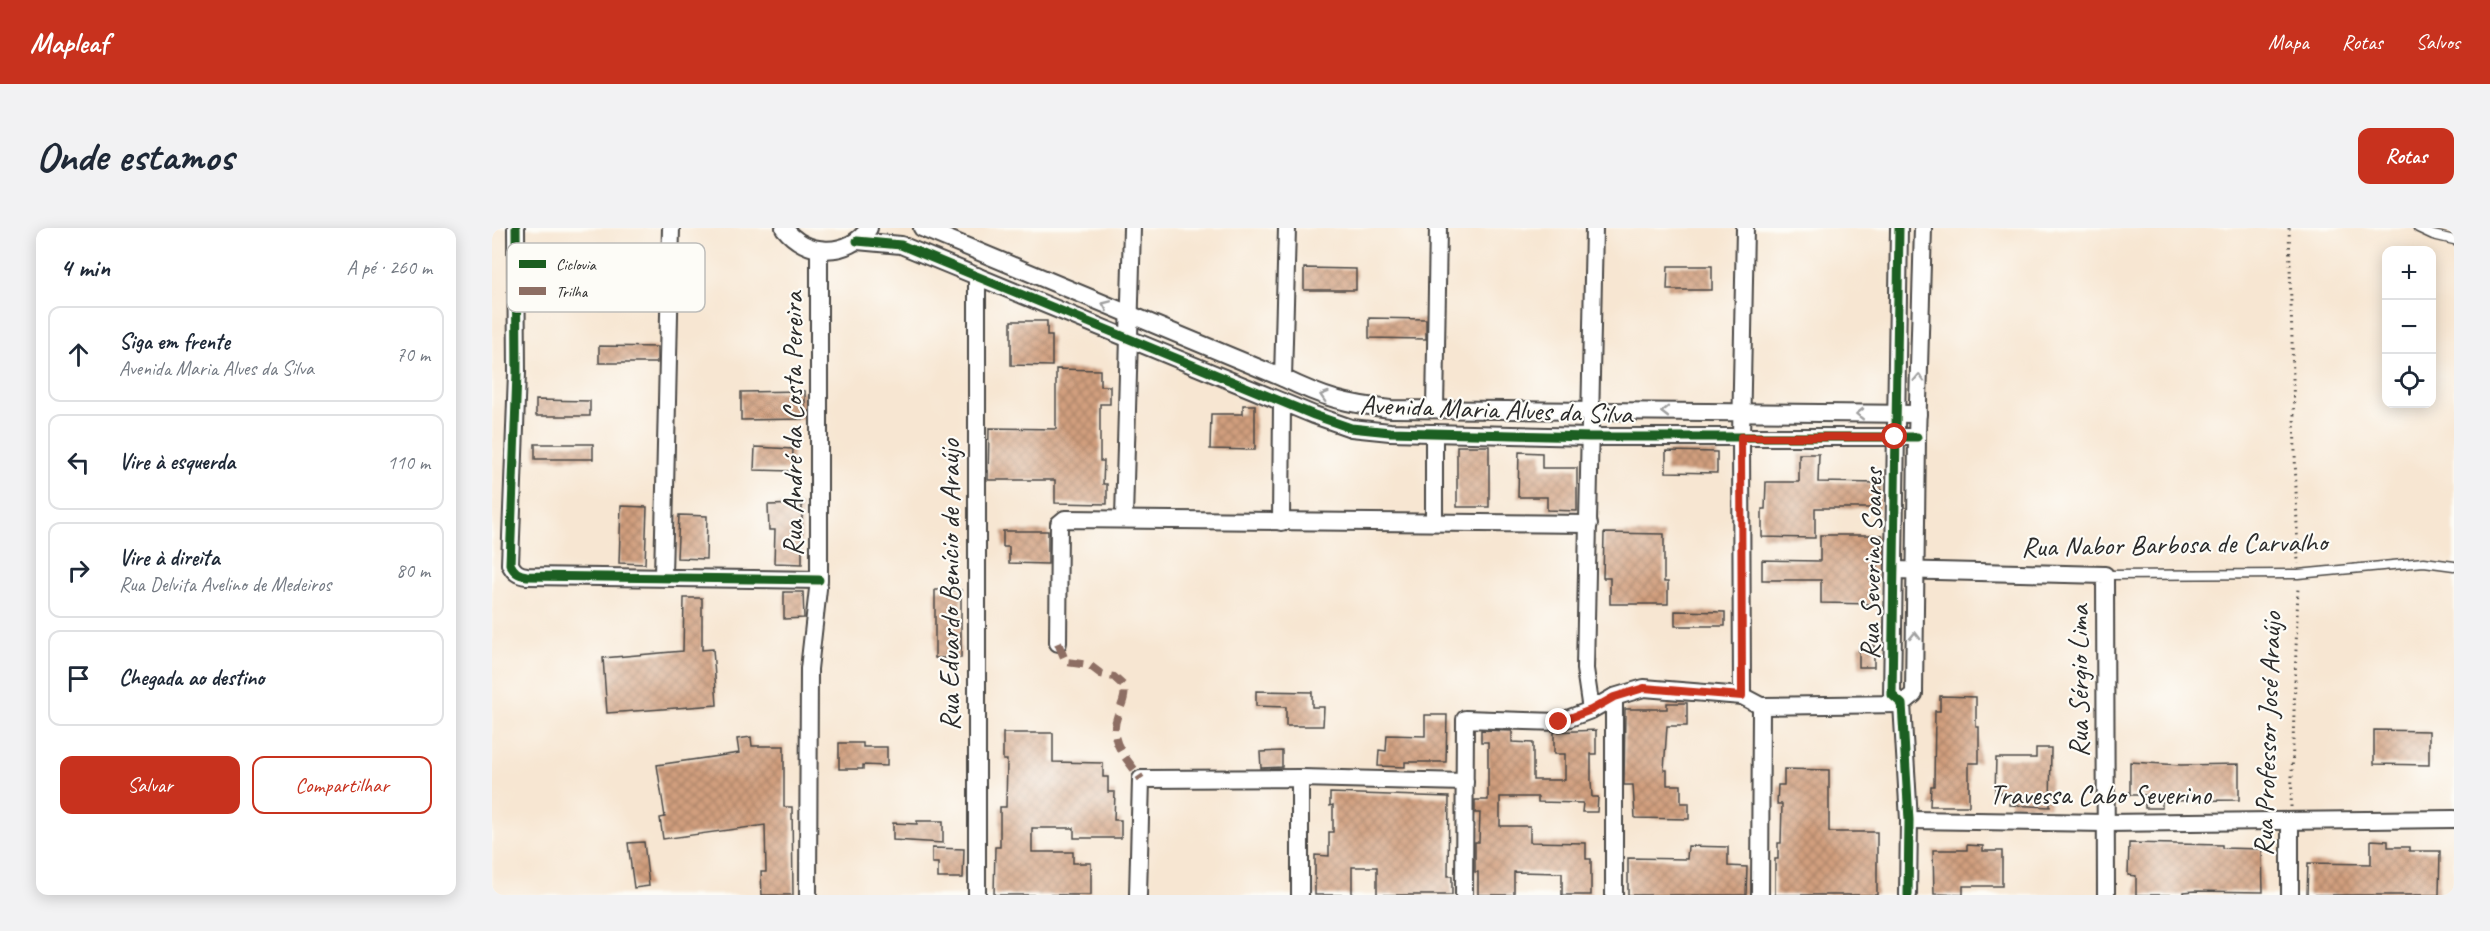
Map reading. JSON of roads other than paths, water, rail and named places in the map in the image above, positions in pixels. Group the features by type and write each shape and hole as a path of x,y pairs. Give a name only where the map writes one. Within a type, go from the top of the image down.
{"street":[{"path":"516,228 516,243"},
{"path":"671,228 671,243"},
{"path":"784,228 801,244 819,250 844,248 857,241 869,228"},
{"name":"Avenida Maria Alves da Silva","path":"922,228 1283,378 1316,394 1350,404 1392,409 1918,414"},
{"path":"1124,518 1132,228"},
{"path":"1283,378 1287,228"},
{"path":"1435,409 1438,228"},
{"path":"1591,710 1585,669 1594,228"},
{"path":"1742,696 1741,437 1745,228"},
{"name":"Rua Severino Soares","path":"1899,228 1892,695 1902,704 1909,820 1908,895"},
{"name":"Rua Severino Soares","path":"1902,704 1914,694 1917,437 1923,228"},
{"name":"Avenida Maria Alves da Silva","path":"857,241 901,246 1351,428 1434,434 1589,437 1917,437"},
{"name":"Rua André da Costa Pereira","path":"808,895 809,669 819,580 819,250"},
{"name":"Rua Eduardo Benício de Araújo","path":"977,276 977,895"},
{"path":"517,312 517,374 510,564 519,575 819,580"},
{"path":"663,576 669,312"},
{"path":"1281,522 1282,402"},
{"path":"1434,434 1434,522"},
{"path":"1058,643 1059,524 1065,519 1589,524"},
{"name":"Rua Nabor Barbosa de Carvalho","path":"1894,570 2105,575"},
{"name":"Rua Sérgio Lima","path":"2105,575 2106,895"},
{"path":"1464,895 1465,719 1559,722 1591,710 1614,697 1644,688 1742,696 1761,706 1902,704"},
{"path":"1614,697 1614,895"},
{"path":"1760,895 1761,706"},
{"path":"1138,895 1141,778 1300,778 1465,782"},
{"path":"1299,895 1300,778"},
{"name":"Travessa Cabo Severino","path":"1909,820 2106,822 2454,819"},
{"name":"Rua Professor José Araújo","path":"2290,821 2290,895"}],"lane":[{"path":"2418,228 2433,235 2454,240"},
{"name":"Rua Nabor Barbosa de Carvalho","path":"2105,575 2298,574 2424,562 2454,566"}]}
